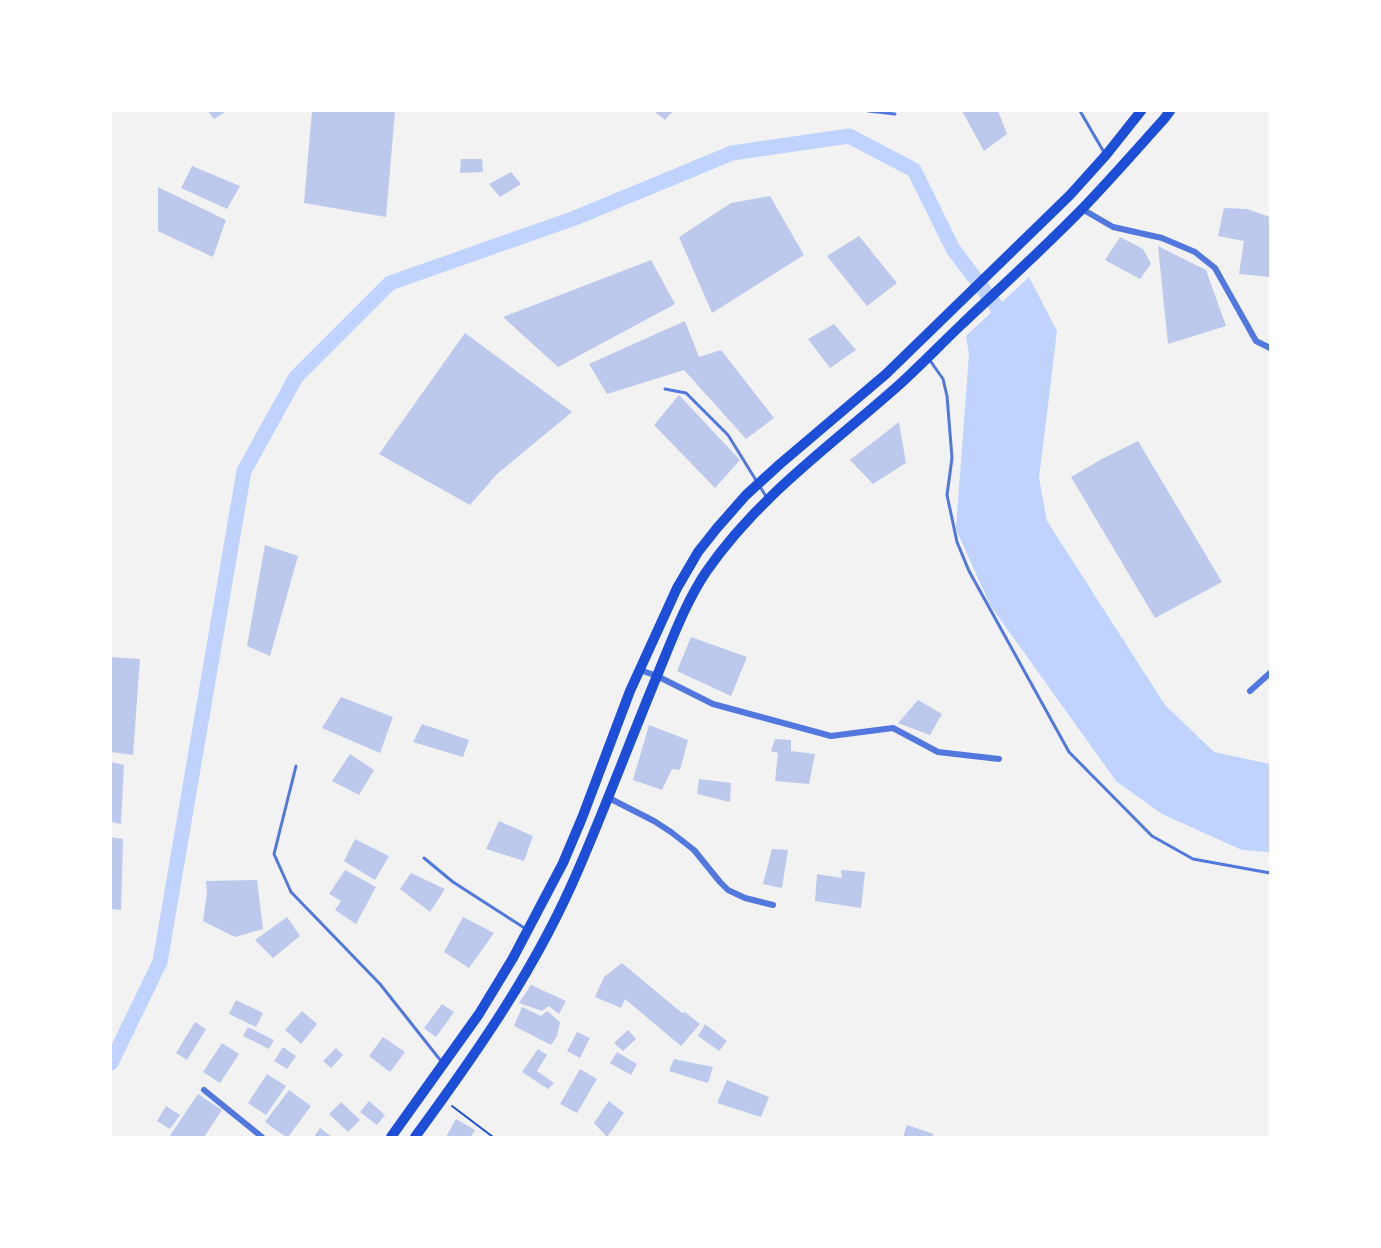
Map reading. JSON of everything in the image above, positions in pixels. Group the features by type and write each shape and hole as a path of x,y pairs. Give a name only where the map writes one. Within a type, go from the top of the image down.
{"highway":[{"path":"391,1137 485,1005 513,958 567,854 630,691 677,588 698,552 735,506 886,374 1070,195 1106,156 1141,111"},
{"path":"415,1137 492,1030 528,971 574,881 647,699 680,621 703,576 751,515 796,473 900,384 1036,254 1082,209 1170,111"}],"street":[{"path":"1082,209 1113,227 1162,238 1195,252 1215,268 1256,341 1270,348"},
{"path":"640,670 713,704 831,736 893,728 938,752 999,759"},
{"path":"1250,691 1270,673"},
{"path":"609,798 671,832 694,850 728,890 745,898 773,905"},
{"path":"204,1090 262,1137"}],"lane":[{"path":"868,111 895,114"},
{"path":"1080,111 1106,156"},
{"path":"928,357 943,379 947,396 952,458 947,495 957,542 969,572 1069,752 1152,836 1193,859 1270,873"},
{"path":"665,389 686,393 728,435 768,499"},
{"path":"296,766 274,854 291,892 380,984 444,1064"},
{"path":"424,858 453,882 527,930"}],"path":[{"path":"444,1098 493,1137"}],"water":[{"path":"1029,277 1057,331 1039,478 1047,521 1165,705 1214,752 1270,764 1270,852 1242,850 1162,814 1116,781 990,605 956,529 969,354 966,336"}],"building":[{"path":"208,111 227,111 214,119"},
{"path":"312,111 395,111 386,217 304,203"},
{"path":"654,111 673,111 665,120"},
{"path":"962,111 998,111 1007,134 984,151"},
{"path":"461,159 482,159 483,172 460,173"},
{"path":"192,166 240,186 227,209 181,188"},
{"path":"511,172 521,184 500,197 489,184"},
{"path":"158,187 226,220 213,257 158,231"},
{"path":"770,196 804,255 712,313 679,237 731,203"},
{"path":"1224,208 1247,209 1270,217 1270,277 1239,274 1244,241 1218,236"},
{"path":"859,236 897,283 867,306 827,256"},
{"path":"1120,237 1143,249 1151,264 1140,279 1105,260"},
{"path":"1158,246 1206,270 1226,326 1168,344"},
{"path":"651,260 675,304 558,367 503,317"},
{"path":"685,321 699,357 721,350 774,418 746,439 684,370 607,394 589,364"},
{"path":"834,324 856,350 830,368 808,339"},
{"path":"465,333 572,412 497,474 470,505 379,454"},
{"path":"679,395 740,460 715,488 654,425"},
{"path":"899,422 906,463 873,484 850,460"},
{"path":"1138,441 1222,582 1155,618 1071,477"},
{"path":"265,545 298,556 270,656 247,646"},
{"path":"691,637 747,657 731,696 677,671"},
{"path":"111,657 140,659 133,755 111,752"},
{"path":"341,697 393,717 380,753 322,728"},
{"path":"918,700 942,714 930,735 898,723"},
{"path":"422,724 469,740 463,757 413,742"},
{"path":"649,725 688,740 680,770 672,769 662,790 633,780"},
{"path":"775,739 791,740 791,751 815,754 809,784 775,781 778,753 771,751"},
{"path":"350,754 374,770 359,795 332,781"},
{"path":"111,762 124,765 121,824 111,822"},
{"path":"699,779 731,783 730,802 697,794"},
{"path":"499,821 533,836 524,861 486,849"},
{"path":"111,837 123,839 121,910 111,909"},
{"path":"355,839 389,856 375,880 344,861"},
{"path":"772,849 788,850 782,888 763,884"},
{"path":"345,870 376,887 356,924 335,910 341,901 329,894"},
{"path":"841,870 865,872 861,908 815,901 817,874 842,878"},
{"path":"411,873 445,889 430,912 400,889"},
{"path":"257,880 263,929 235,937 203,921 207,892 206,881"},
{"path":"287,917 300,936 273,958 255,940"},
{"path":"463,917 494,933 469,968 444,952"},
{"path":"622,963 682,1013 685,1012 700,1024 681,1046 625,999 621,1008 595,997 604,977"},
{"path":"531,985 566,1001 559,1014 549,1006 542,1011 519,1003"},
{"path":"236,1000 263,1013 256,1027 229,1014"},
{"path":"442,1004 454,1012 436,1037 424,1028"},
{"path":"522,1007 541,1016 547,1011 560,1022 557,1036 551,1045 514,1026"},
{"path":"302,1011 317,1024 301,1044 285,1030"},
{"path":"195,1022 206,1029 187,1060 176,1053"},
{"path":"705,1024 727,1041 719,1051 698,1036"},
{"path":"248,1027 274,1040 269,1049 243,1036"},
{"path":"628,1030 636,1039 623,1051 614,1043"},
{"path":"577,1032 590,1038 580,1058 567,1051"},
{"path":"383,1037 405,1052 390,1072 369,1056"},
{"path":"222,1043 239,1054 220,1083 203,1072"},
{"path":"283,1047 296,1056 287,1069 274,1061"},
{"path":"336,1048 343,1055 331,1068 323,1061"},
{"path":"538,1049 547,1055 537,1071 554,1083 548,1089 522,1072"},
{"path":"617,1052 637,1064 631,1075 610,1063"},
{"path":"674,1059 713,1067 708,1083 669,1071"},
{"path":"580,1069 597,1079 577,1113 560,1104"},
{"path":"267,1074 286,1086 266,1115 248,1103"},
{"path":"727,1080 769,1097 761,1117 717,1103"},
{"path":"289,1090 311,1106 286,1137 265,1122"},
{"path":"198,1094 222,1110 204,1137 169,1137"},
{"path":"369,1101 385,1115 377,1125 360,1112"},
{"path":"609,1101 624,1113 607,1137 594,1123"},
{"path":"341,1102 360,1120 348,1132 329,1114"},
{"path":"166,1106 180,1115 170,1129 157,1121"},
{"path":"456,1119 475,1130 471,1137 446,1137"},
{"path":"907,1125 934,1134 931,1137 903,1137"},
{"path":"320,1128 332,1137 314,1137"}],"waterway":[{"path":"111,1063 160,962 244,471 296,377 390,283 575,218 732,153 849,136 914,170 953,249 1008,322"}]}
